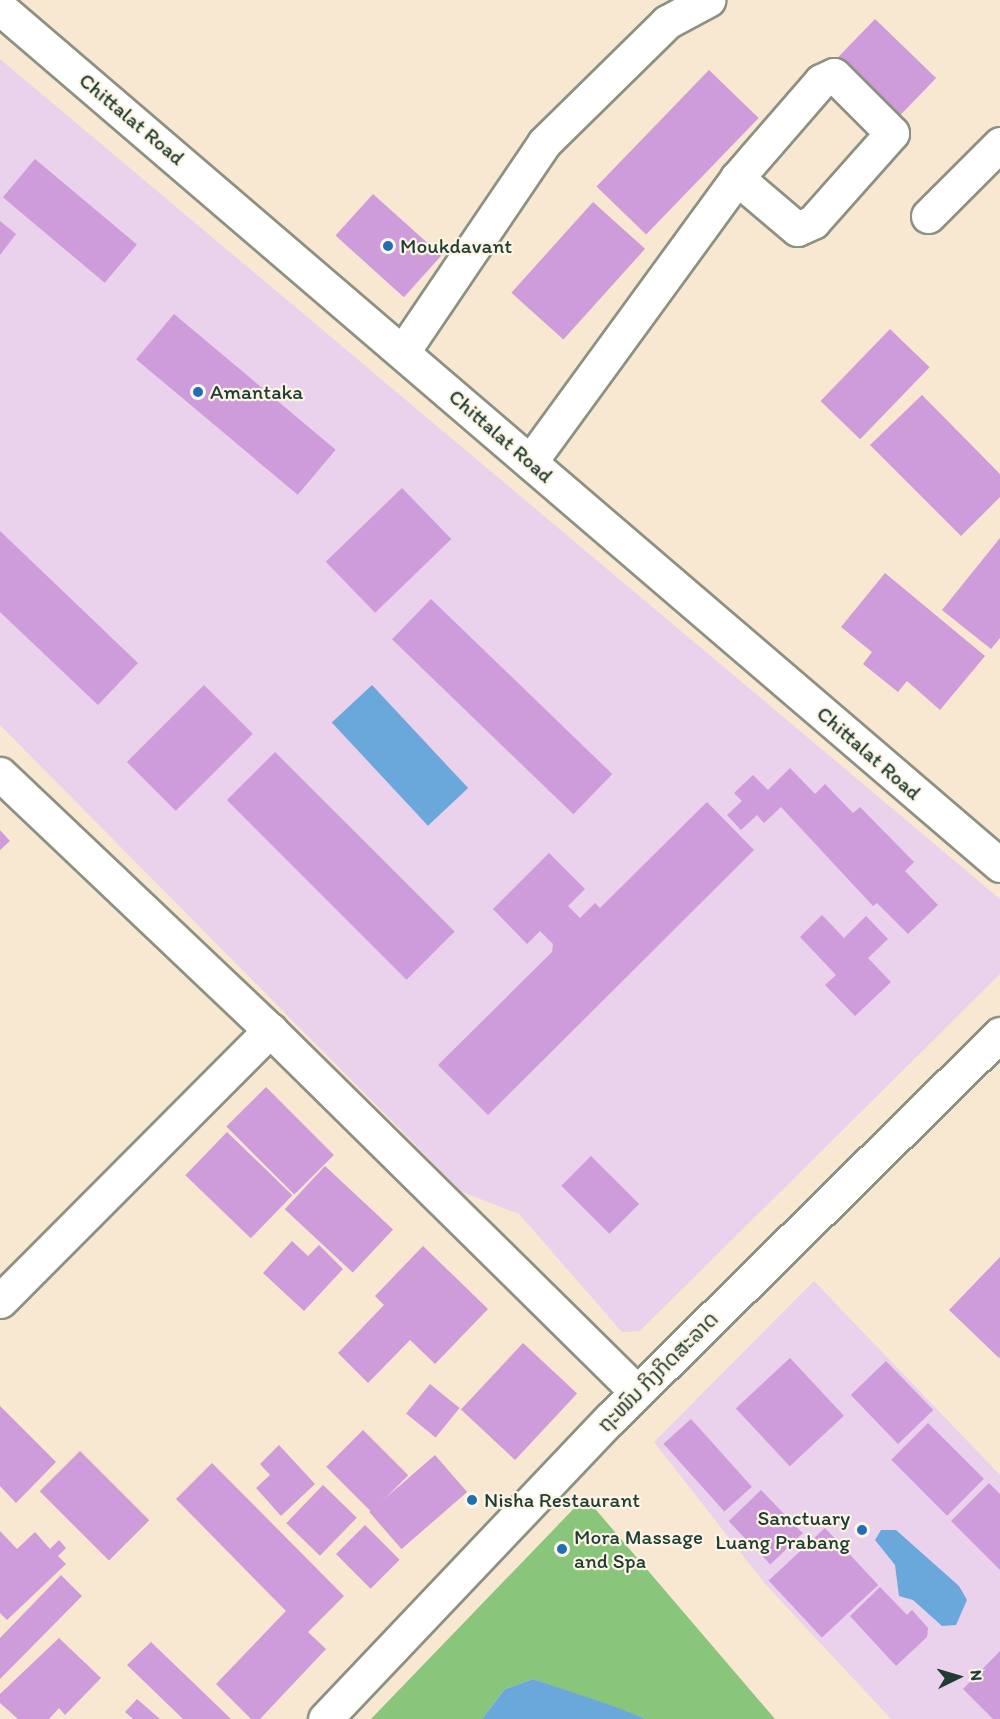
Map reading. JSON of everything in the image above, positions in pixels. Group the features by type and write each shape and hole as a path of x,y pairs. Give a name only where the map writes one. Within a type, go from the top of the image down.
{"street":[{"path":"404,350 544,143 668,22 708,0"},
{"name":"Chittalat Road","path":"0,8 404,350 530,462 1000,865"},
{"path":"530,462 737,178 821,81 834,75 892,133 813,222 797,229 737,178"},
{"path":"928,216 1000,144"},
{"path":"0,774 270,1029 637,1392"},
{"path":"0,1301 270,1029"},
{"name":"ຖະໜົນ ກິງກິດສະລາດ","path":"325,1719 637,1392 1000,1034"}],"shaded area":[{"name":"Amantaka","path":"0,59 1000,899 1000,974 640,1331 622,1332 519,1214 462,1192 0,725"},
{"name":"Sanctuary Luang Prabang","path":"814,1281 1000,1475 1000,1719 891,1719 766,1585 654,1442"}],"green space":[{"path":"585,1497 775,1719 646,1719 533,1679 505,1689 482,1719 371,1719"}],"water":[{"path":"372,685 468,788 428,826 332,723"},
{"path":"881,1530 896,1530 959,1586 967,1600 956,1625 942,1626 913,1600 899,1596 895,1565 875,1540"},
{"path":"533,1679 646,1719 482,1719 505,1689"}],"building":[{"path":"875,19 936,78 897,118 836,59"},
{"path":"709,70 759,118 646,234 596,187"},
{"path":"35,159 137,244 105,283 3,197"},
{"name":"Moukdavant","path":"373,194 441,256 404,297 336,236"},
{"path":"593,202 645,249 563,340 511,293"},
{"path":"0,221 16,234 0,255"},
{"path":"174,314 336,450 298,495 136,359"},
{"path":"890,329 930,367 860,439 821,401"},
{"path":"922,395 1000,474 1000,497 961,536 870,445"},
{"path":"402,488 451,539 375,613 326,562"},
{"path":"0,531 138,663 98,705 0,612"},
{"path":"1000,538 1000,638 991,649 942,610"},
{"path":"885,573 985,656 940,710 907,681 898,692 863,664 872,652 841,627"},
{"path":"431,599 612,774 573,814 392,639"},
{"path":"204,685 253,734 176,811 127,762"},
{"path":"275,752 455,932 407,980 227,800"},
{"path":"790,768 815,794 825,784 853,813 860,807 914,862 905,871 938,905 908,934 877,903 873,906 781,807 764,823 757,815 741,830 727,815 742,801 734,793 753,775 768,790"},
{"path":"707,802 754,850 488,1115 438,1065 552,952 553,944 540,931 527,944 493,909 549,853 585,889 568,906 580,918 595,903 600,908"},
{"path":"0,830 10,841 0,850"},
{"path":"822,915 844,938 866,916 888,939 868,958 891,982 855,1016 825,985 836,975 800,937"},
{"path":"266,1087 334,1155 294,1194 226,1127"},
{"path":"227,1132 292,1195 251,1238 185,1175"},
{"path":"591,1156 639,1204 609,1234 561,1186"},
{"path":"325,1166 393,1229 353,1273 285,1209"},
{"path":"292,1241 308,1256 319,1245 343,1269 304,1311 263,1273"},
{"path":"423,1246 488,1309 435,1364 410,1340 368,1383 338,1353 384,1305 375,1296"},
{"path":"1000,1257 1000,1357 999,1358 949,1310"},
{"path":"523,1343 577,1393 515,1460 461,1410"},
{"path":"790,1358 844,1416 790,1466 736,1408"},
{"path":"886,1361 933,1410 898,1444 851,1395"},
{"path":"430,1384 460,1408 436,1437 406,1414"},
{"path":"0,1406 56,1462 16,1503 0,1486"},
{"path":"691,1419 752,1487 724,1511 664,1444"},
{"path":"928,1423 984,1479 947,1516 891,1460"},
{"path":"363,1430 408,1475 371,1512 326,1467"},
{"path":"279,1445 315,1484 281,1516 256,1488 270,1475 260,1464"},
{"path":"80,1451 149,1520 109,1561 40,1491"},
{"path":"435,1455 467,1492 401,1549 369,1512"},
{"path":"212,1463 344,1596 308,1632 326,1649 260,1719 251,1719 216,1684 286,1611 176,1499"},
{"path":"989,1483 1000,1494 1000,1570 951,1521"},
{"path":"323,1485 357,1518 320,1556 286,1523"},
{"path":"761,1490 803,1533 770,1564 729,1521"},
{"path":"365,1525 400,1560 371,1589 336,1554"},
{"path":"825,1528 878,1585 822,1638 769,1581"},
{"path":"0,1531 17,1549 35,1532 50,1549 59,1540 66,1548 58,1556 66,1564 7,1620 0,1613"},
{"path":"61,1575 82,1596 0,1679 0,1638"},
{"path":"880,1587 907,1615 912,1610 928,1628 927,1637 896,1666 850,1616"},
{"path":"59,1638 101,1678 65,1715 59,1708 49,1719 18,1719 0,1703 0,1694"},
{"path":"151,1642 231,1719 183,1719 127,1665"},
{"path":"1000,1651 1000,1719 993,1719 963,1689"},
{"path":"137,1699 160,1719 133,1719 125,1712"}],"place":[{"name":"Moukdavant","path":"388,246"},
{"name":"Amantaka","path":"198,392"},
{"name":"Nisha Restaurant","path":"472,1500"},
{"name":"Sanctuary Luang Prabang","path":"862,1530"},
{"name":"Mora Massage and Spa","path":"562,1549"}]}
